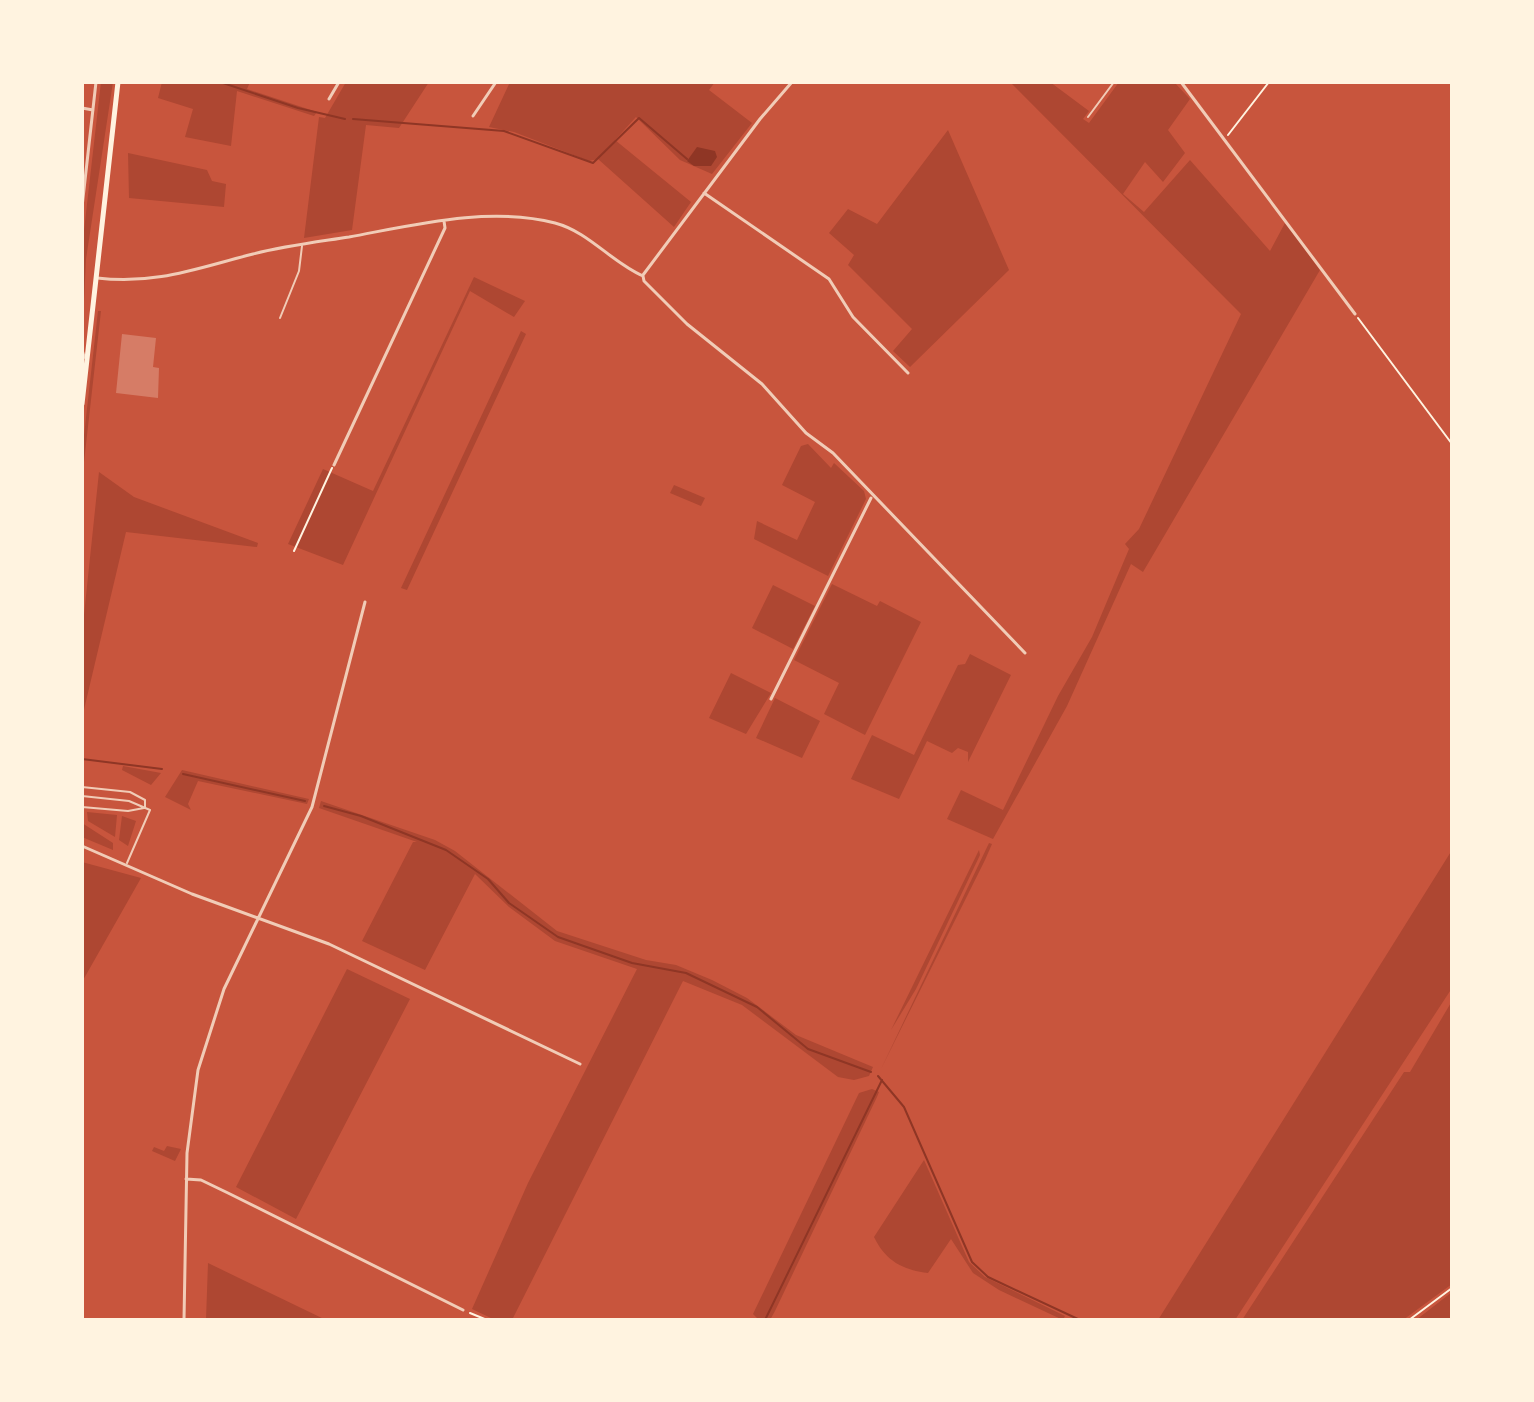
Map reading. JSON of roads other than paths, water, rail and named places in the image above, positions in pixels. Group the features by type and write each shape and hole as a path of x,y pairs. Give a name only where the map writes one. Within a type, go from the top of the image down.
{"main road":[{"path":"82,404 118,82"}],"street":[{"path":"82,207 96,82"},
{"path":"329,99 339,82"},
{"path":"473,116 496,82"},
{"path":"643,276 792,82"},
{"path":"1181,82 1355,314"},
{"path":"82,108 93,110"},
{"path":"704,193 829,279 853,317 908,373"},
{"path":"94,278 149,281 302,245 444,221 519,217 561,225 577,232 626,269 643,276"},
{"path":"334,465 445,228 444,221"},
{"path":"643,276 644,281 687,324 733,359 806,433 833,453 1025,653"},
{"path":"771,699 871,496"},
{"path":"184,1320 186,1179 191,1105 204,1048 224,989 312,807 365,602"},
{"path":"82,846 127,863 175,887 329,944 580,1064"},
{"path":"186,1179 215,1187 463,1310"}],"lane":[{"path":"1088,117 1114,82"},
{"path":"280,318 299,271 302,245"},
{"path":"82,348 86,361"},
{"path":"82,787 130,792 145,800 145,808"},
{"path":"82,796 129,801 150,810 127,863"},
{"path":"82,807 128,811 145,808"}],"waterway":[{"path":"220,82 298,108 345,119"},
{"path":"353,119 504,131 593,163 639,118 687,159"},
{"path":"82,759 162,769"},
{"path":"183,774 305,801"},
{"path":"324,806 361,816 446,850 488,879 509,903 558,937 632,963 686,973 757,1007 808,1049 871,1072"},
{"path":"878,1076 904,1107 972,1262 988,1277 1080,1320"},
{"path":"765,1320 882,1080"}]}
